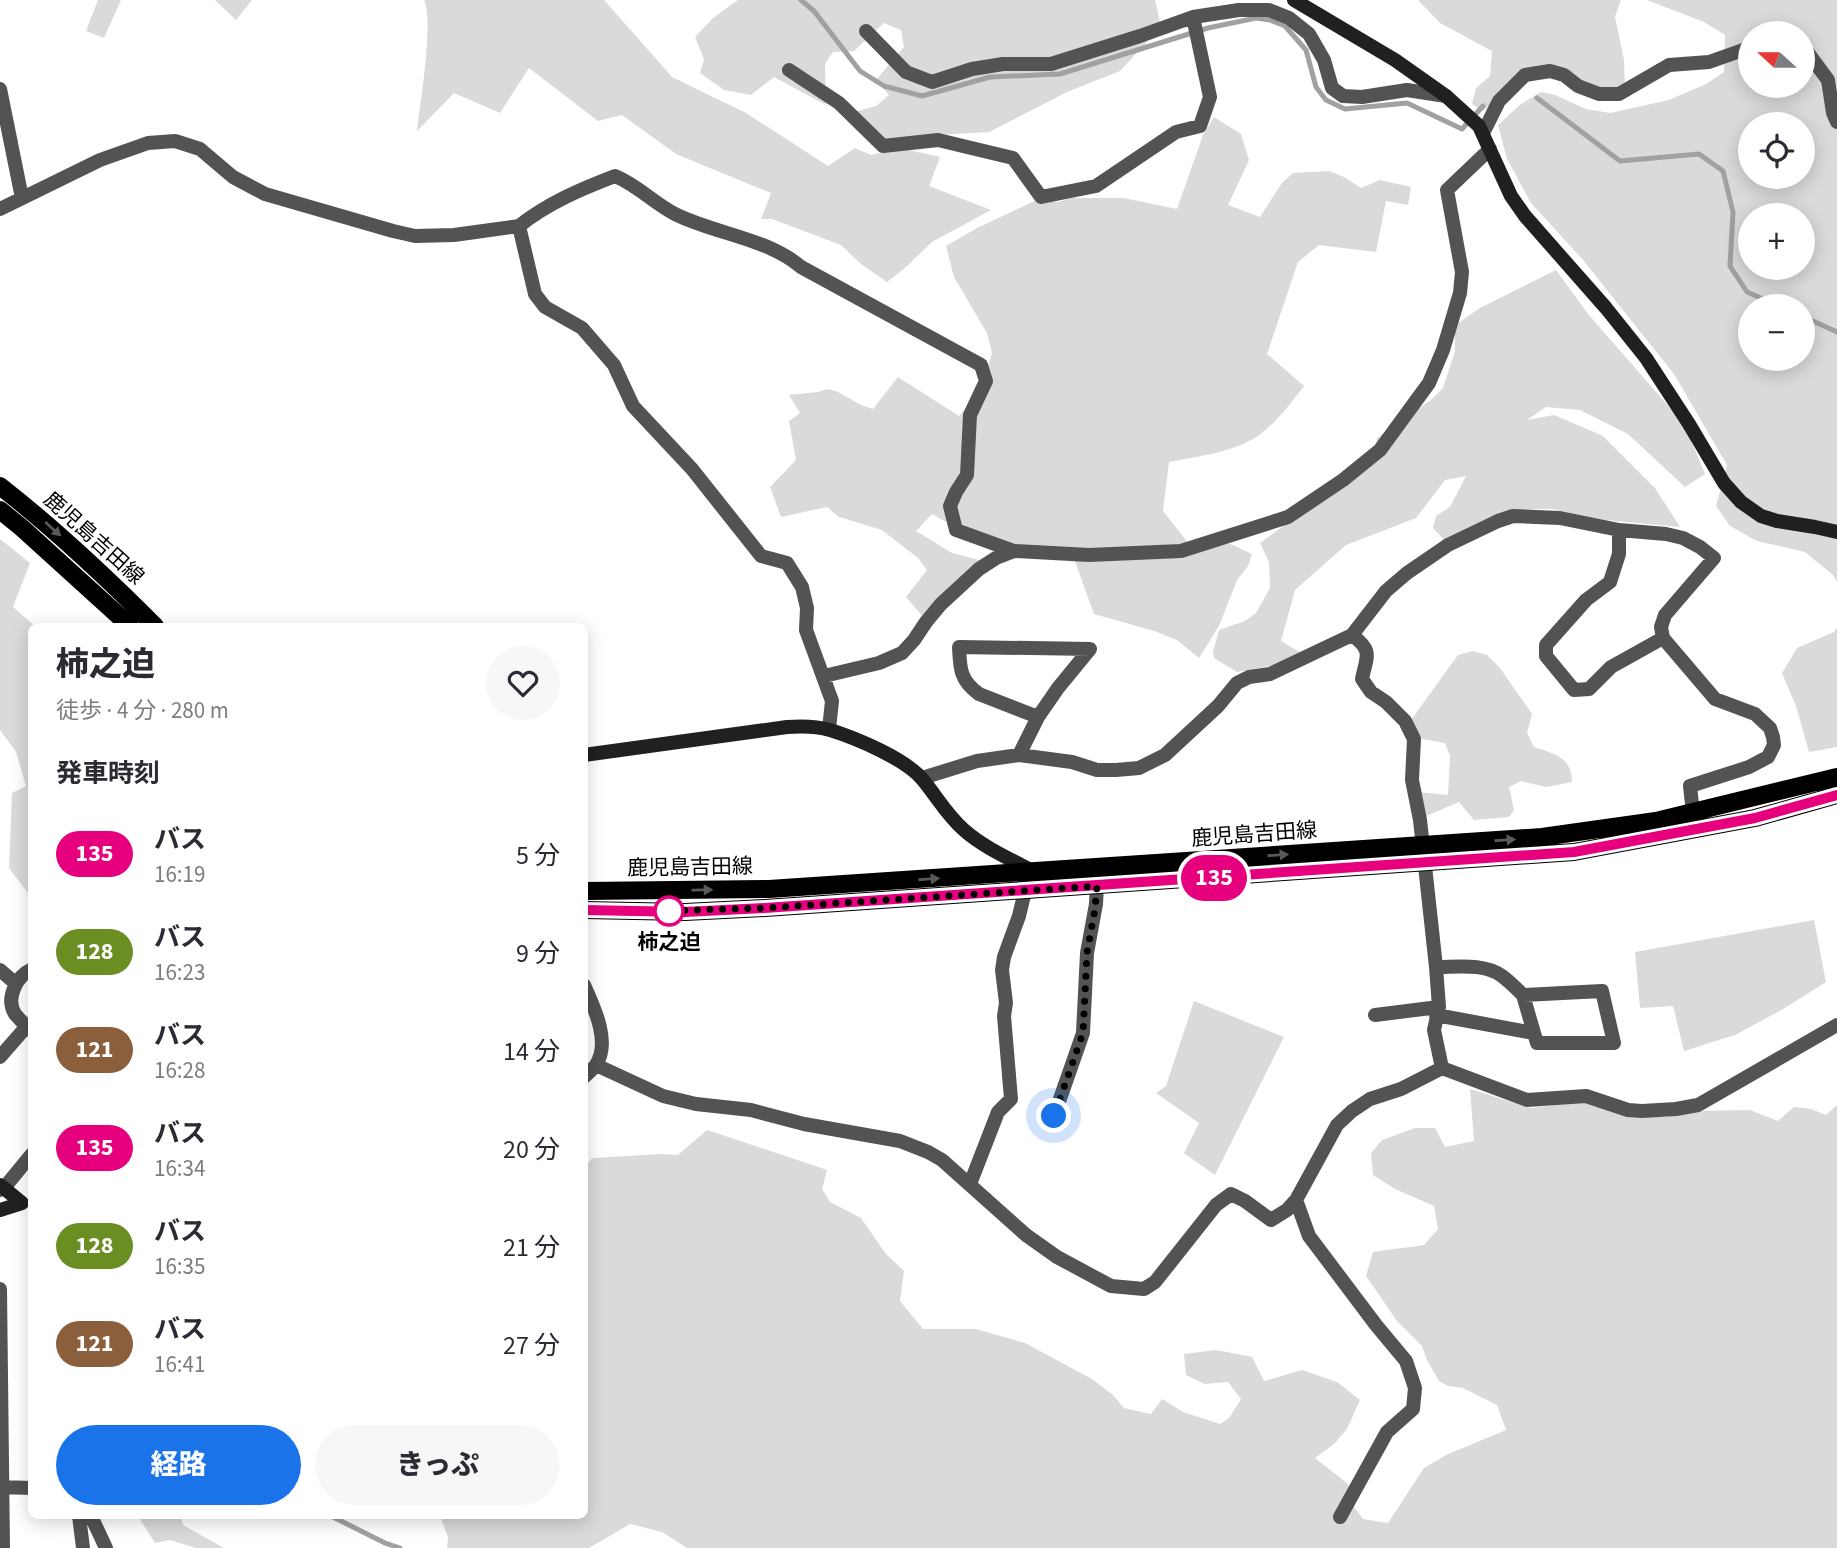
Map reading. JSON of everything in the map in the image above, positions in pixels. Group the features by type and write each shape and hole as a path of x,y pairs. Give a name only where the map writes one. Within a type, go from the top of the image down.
{"main road":[{"name":"鹿児島吉田線","path":"0,486 39,517 152,623"},
{"name":"鹿児島吉田線","path":"0,510 127,623"},
{"name":"鹿児島吉田線","path":"588,910 685,912 1025,891 1423,854 1656,821 1837,777"},
{"name":"鹿児島吉田線","path":"588,891 769,889 1034,872 1423,854 1574,852 1755,818 1837,795"}],"street":[{"path":"1294,0 1395,60 1446,96 1481,129 1511,196 1525,216 1646,358 1724,483 1749,509 1777,521 1837,532"},
{"path":"866,30 906,72 932,82 972,68 1003,64 1051,64 1193,17 1240,10 1269,10 1289,18 1309,34 1324,60 1332,88 1343,96 1362,97 1407,90 1446,96"},
{"path":"789,70 839,103 883,146 937,140 1013,158 1041,197 1096,186 1176,132 1200,126 1209,97 1193,17"},
{"path":"1481,129 1499,101 1525,75 1549,71 1564,75 1578,86 1599,94 1619,94 1669,65 1709,62 1738,52"},
{"path":"1815,62 1828,80 1833,113 1837,121"},
{"path":"0,89 22,198"},
{"path":"0,209 100,160 148,143 175,141 200,149 233,177 265,194 415,236 454,235 519,226 534,214 578,190 615,176 629,182 676,215 789,257 801,267 981,365 986,381 971,415 968,470 950,506 956,530 1014,551 1089,555 1181,551 1288,517 1343,480 1380,450 1429,383 1443,350 1460,293 1462,272 1447,190 1490,149"},
{"path":"519,226 535,294 545,307 582,328 614,365 633,406 692,469 761,556 787,564 802,587 807,608 806,629 832,701 829,729"},
{"path":"922,778 977,761 1019,755 1072,762 1097,770 1139,768 1165,755 1218,706 1237,683 1249,677 1270,674 1352,635 1386,591 1448,545 1498,520 1513,516 1560,518 1619,530 1683,538 1714,558 1665,615 1661,627 1663,638 1715,699 1763,719 1770,728 1774,745 1768,757 1749,767 1690,786 1693,813"},
{"path":"1619,530 1619,554 1610,582 1586,600 1546,645 1546,656 1574,690 1589,689 1611,667 1663,638"},
{"path":"824,676 879,663 902,653 941,604 979,569 1014,551"},
{"path":"1352,635 1365,645 1367,653 1362,679 1371,692 1386,702 1405,721 1414,739 1412,780 1420,820 1436,967 1438,1011 1434,1030 1442,1068"},
{"path":"1019,755 1038,718 1058,688 1090,649 959,647 960,671 971,688 979,694 1038,718"},
{"path":"588,754 787,727 829,729 888,754 922,778 946,812 966,832 1034,872"},
{"path":"1054,1116 1083,1033 1087,953 1097,886"},
{"path":"970,1184 998,1112 1011,1099 1002,970 1025,891"},
{"path":"1436,967 1479,967 1501,975 1523,995 1537,1043 1615,1043 1602,991 1523,995"},
{"path":"0,970 15,983"},
{"path":"28,971 15,983 11,1000 13,1012 28,1028"},
{"path":"588,994 601,1036 601,1054 588,1073"},
{"path":"1375,1015 1438,1011 1534,1033"},
{"path":"596,1065 663,1096 696,1104 751,1110 804,1124 909,1144 942,1160 1026,1235 1057,1257 1111,1286 1144,1289 1155,1282 1216,1205 1231,1194 1271,1220 1287,1210 1296,1200 1337,1125 1352,1111 1370,1099 1401,1089 1442,1068 1527,1100 1586,1096 1628,1110 1676,1109 1698,1105 1837,1025"},
{"path":"0,1057 28,1030"},
{"path":"27,1207 1,1188 28,1158"},
{"path":"1296,1200 1309,1236 1406,1361 1415,1388 1413,1409 1387,1432 1340,1517"},
{"path":"0,1210 27,1207"},
{"path":"0,1289 3,1548"},
{"path":"1,1487 28,1488"},
{"path":"79,1519 83,1548"},
{"path":"92,1519 106,1548"}],"shaded area":[{"path":"98,0 121,0 104,38 86,31"},
{"path":"215,0 252,0 236,20"},
{"path":"424,0 604,0 672,77 746,113 828,166 855,148 871,155 900,148 940,157 929,186 991,210 932,242 887,282 861,264 841,245 772,219 761,219 771,193 676,154 622,115 598,121 529,68 500,113 454,93 417,131 428,25"},
{"path":"738,0 1155,0 1161,27 1120,71 1067,92 989,132 884,141 851,113 876,106 889,95 876,80 904,47 901,30 884,23 854,51 833,52 825,64 826,105 774,77 751,95 724,90 700,73 704,59 695,37 713,18"},
{"path":"1418,0 1621,0 1615,17 1624,60 1625,92 1602,98 1554,77 1520,81 1483,111 1472,104 1476,88 1490,76 1492,51 1440,23"},
{"path":"1647,0 1837,0 1837,582 1833,575 1805,552 1757,541 1730,526 1716,506 1727,465 1674,374 1583,260 1531,203 1507,159 1498,125 1521,104 1541,92 1555,95 1586,109 1610,113 1669,100 1706,84 1724,72 1725,35 1704,22"},
{"path":"1214,117 1241,134 1249,160 1228,205 1260,217 1282,183 1293,173 1329,171 1361,188 1380,180 1411,187 1408,205 1386,201 1376,252 1319,245 1298,262 1267,354 1304,386 1283,412 1259,435 1238,446 1169,462 1163,511 1189,544 1231,544 1252,554 1248,566 1237,580 1219,626 1199,658 1177,640 1094,614 1073,556 982,542 932,514 916,531 952,553 990,563 925,619 906,597 927,570 918,558 882,530 839,517 827,507 781,517 770,487 796,460 789,421 800,413 789,395 827,389 873,409 898,377 959,416 981,392 992,353 987,333 954,277 946,246 1039,199 1058,202 1071,198 1124,198 1177,209 1203,135"},
{"path":"1556,270 1588,314 1684,424 1705,474 1685,487 1628,434 1580,410 1546,407 1527,420 1554,415 1603,436 1655,488 1680,527 1594,519 1553,509 1536,509 1509,512 1446,542 1433,528 1436,516 1450,507 1466,476 1445,480 1416,518 1346,545 1295,590 1281,641 1303,654 1285,663 1237,672 1214,658 1219,630 1245,621 1256,613 1270,588 1269,562 1260,543 1372,462 1377,438 1431,400 1443,388 1455,351 1455,325 1480,308"},
{"path":"0,539 30,563 13,607 32,623 28,623 28,893 9,868 12,793 26,786 16,752 0,730"},
{"path":"1837,627 1837,747 1809,752 1796,706 1782,673 1797,648 1834,632"},
{"path":"1473,651 1487,655 1500,668 1532,714 1527,733 1534,747 1565,762 1569,767 1572,782 1546,787 1521,781 1509,787 1514,810 1509,817 1474,820 1459,802 1426,816 1416,792 1448,795 1450,756 1445,743 1422,739 1411,720 1458,655"},
{"path":"1814,920 1826,982 1735,1035 1684,1051 1673,1006 1640,1008 1635,952"},
{"path":"1194,1001 1284,1037 1215,1175 1184,1153 1199,1123 1156,1093 1166,1086"},
{"path":"1470,1089 1530,1108 1584,1102 1639,1117 1665,1117 1694,1111 1750,1110 1778,1121 1794,1107 1811,1109 1826,1115 1837,1105 1837,1548 687,1548 662,1532 630,1524 589,1548 447,1548 448,1537 441,1519 588,1519 588,1164 592,1158 678,1155 707,1130 827,1170 822,1189 830,1202 861,1218 886,1254 904,1271 900,1301 923,1329 976,1329 1025,1343 1092,1379 1113,1395 1124,1408 1151,1414 1162,1399 1183,1412 1220,1424 1229,1418 1241,1399 1228,1382 1205,1384 1186,1375 1184,1354 1216,1350 1252,1357 1264,1381 1302,1370 1337,1382 1360,1400 1347,1429 1334,1444 1315,1458 1348,1484 1354,1507 1363,1519 1388,1523 1424,1468 1446,1455 1506,1430 1497,1405 1463,1388 1448,1386 1439,1381 1422,1346 1397,1321 1366,1276 1373,1252 1424,1245 1438,1229 1434,1206 1395,1189 1373,1175 1371,1153 1382,1140 1415,1128 1435,1128 1445,1147 1474,1141"},
{"path":"140,1519 182,1519 183,1525 224,1548 196,1548 170,1540 155,1543"}],"waterway":[{"path":"801,0 814,11 860,71 884,86 922,96 990,77 1060,74 1208,28 1256,18 1285,26 1306,50 1316,87 1326,100 1345,109 1407,103 1462,129 1483,106"},
{"path":"1537,98 1620,161 1699,154 1723,171 1733,212 1730,266 1747,292 1752,294"},
{"path":"1815,322 1837,332"},
{"path":"337,1519 400,1548"}],"bus line":[{"name":"135","path":"588,910 685,912 765,908 1574,852 1755,818 1837,795"}],"place":[{"name":"柿之迫","path":"669,911"}],"route":[{"path":"669,911 658,911 765,908 1097,886 1087,953 1083,1033 1054,1116"}]}
